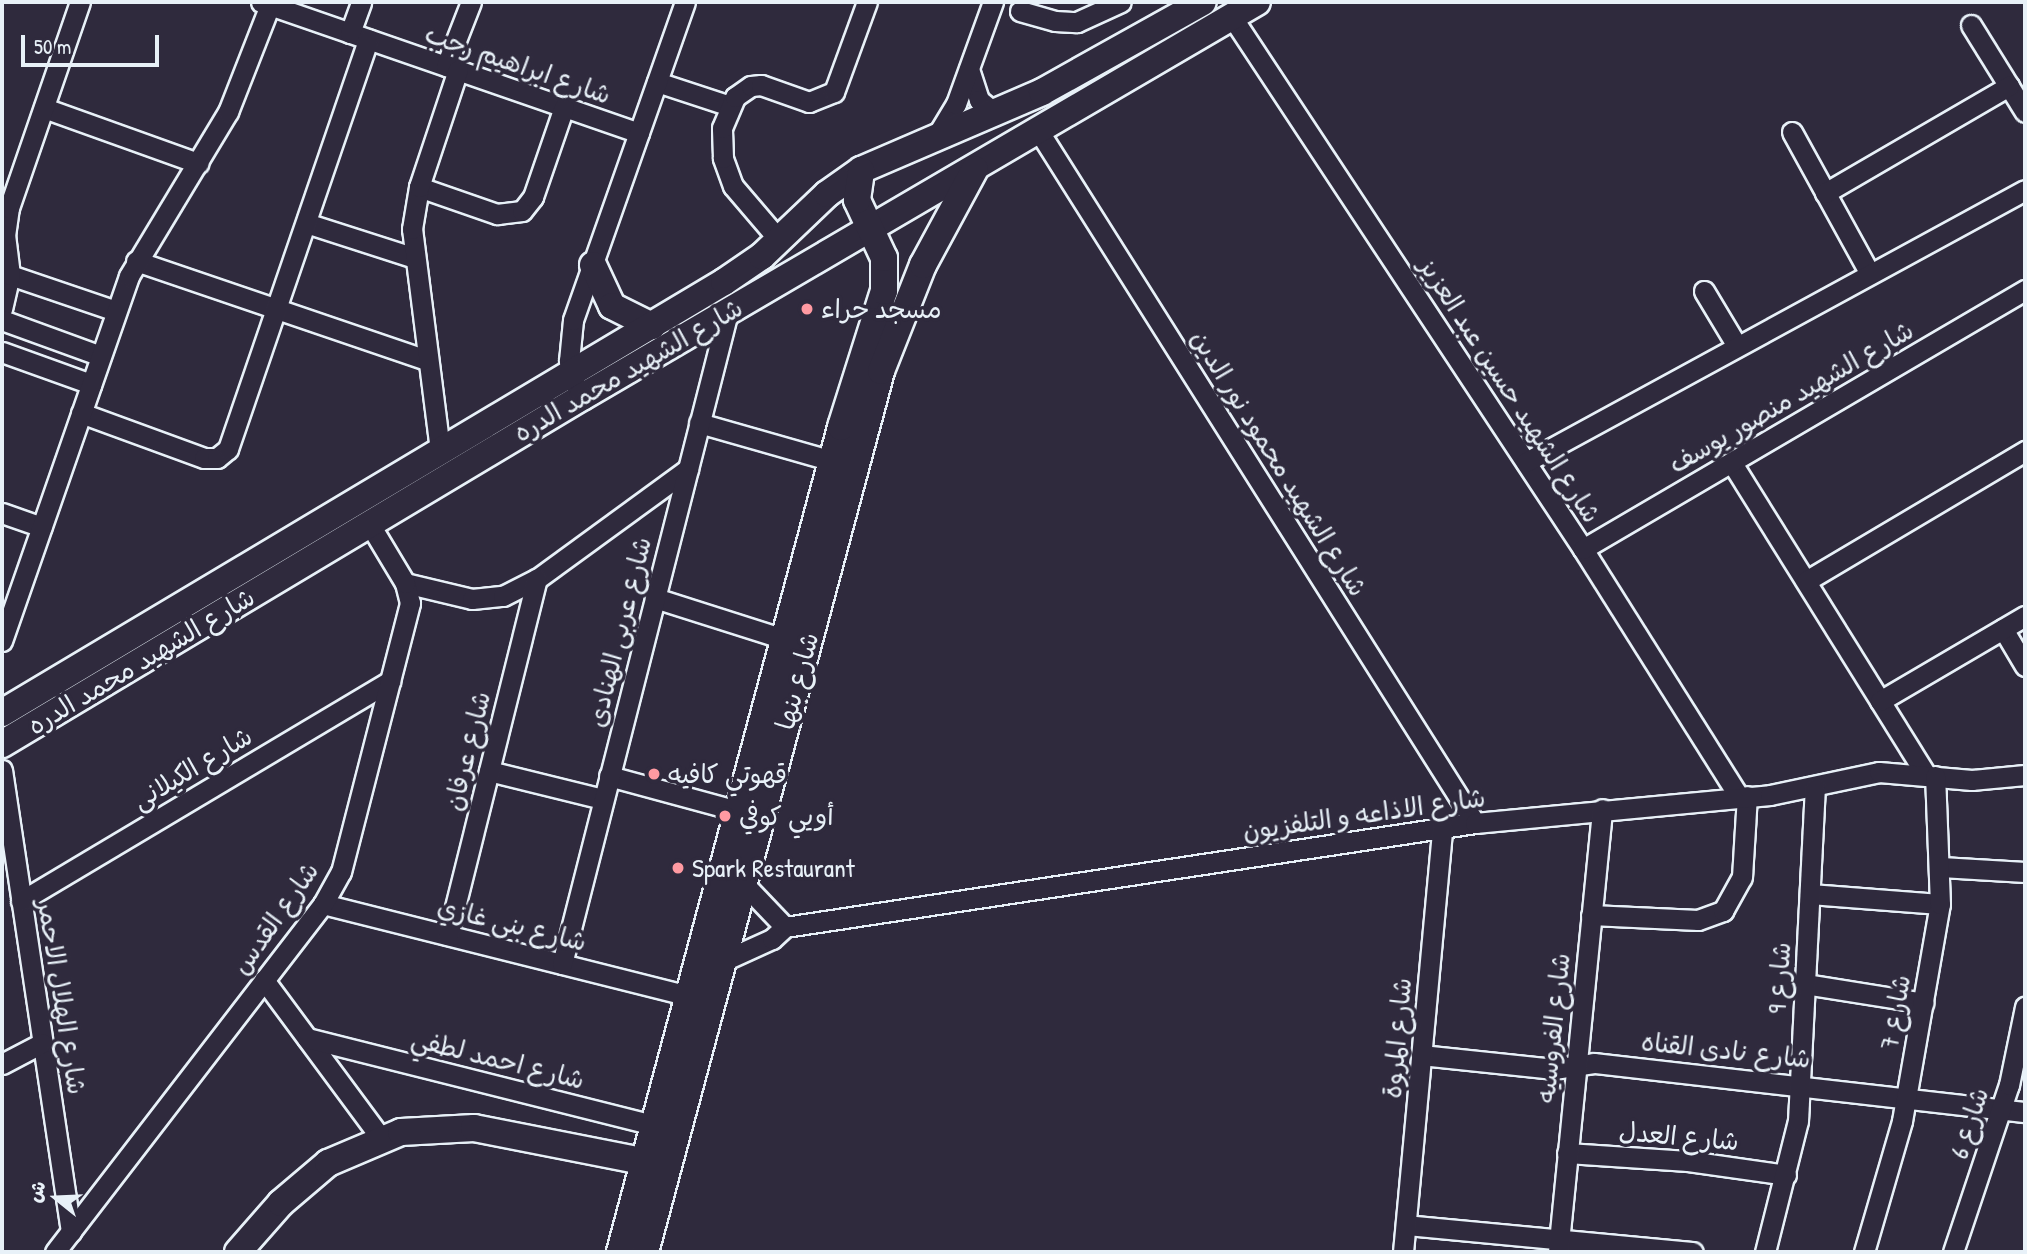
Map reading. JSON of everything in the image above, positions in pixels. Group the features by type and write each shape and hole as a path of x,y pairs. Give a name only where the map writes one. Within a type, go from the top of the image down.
{"main road":[{"name":"شارع الشهيد محمد الدره","path":"2,744 369,523 576,386 652,327 743,270 780,241 827,194 861,170 996,114 1074,76 1203,2"},
{"name":"شارع الشهيد محمد الدره","path":"2,713 440,450 728,312 1257,2"},
{"path":"1074,76 1088,100"},
{"name":"شارع بنها","path":"665,1128 721,962 881,371 923,265 977,165"},
{"name":"شارع بنها","path":"645,1252 656,1164 665,1128 688,996 832,461 884,292 884,258 857,200 861,170"},
{"path":"593,265 612,306 652,327"},
{"path":"238,1252 303,1182 328,1163 380,1137 425,1128 474,1128 656,1164"},
{"name":"شارع بنها","path":"620,1252 656,1164"}],"street":[{"path":"2,309 7,266 6,222 80,2"},
{"path":"81,413 204,458 217,458 231,443 306,223 359,36 361,2"},
{"path":"440,450 415,258 413,215 471,2"},
{"path":"576,386 570,334 685,2"},
{"path":"780,241 742,198 727,172 721,143 730,106 742,90 761,85 808,102 827,99 838,84 867,2"},
{"path":"936,137 969,69 993,2"},
{"path":"1020,11 1066,23 1091,10 1121,2"},
{"path":"2,641 116,311 136,261 198,163 237,94 265,3"},
{"name":"شارع ابراهيم رجب","path":"265,3 639,134"},
{"name":"شارع الشهيد حسين عبد العزيز","path":"1232,17 1743,796"},
{"path":"1971,25 2025,112"},
{"path":"969,69 979,100 996,114"},
{"path":"657,82 730,106"},
{"path":"1825,193 2009,86"},
{"path":"419,187 497,214 522,211 533,197 564,107"},
{"path":"44,108 198,163"},
{"name":"شارع الشهيد محمود نور الدين","path":"1038,130 1475,823"},
{"path":"1792,132 1870,274"},
{"path":"1526,462 2025,190"},
{"path":"306,223 415,258"},
{"path":"136,261 427,360"},
{"path":"7,266 116,311"},
{"path":"1704,290 1737,346"},
{"name":"شارع الشهيد منصور يوسف","path":"1583,549 2025,290"},
{"name":"شارع عربى الهنادى","path":"562,964 728,312"},
{"path":"2,320 101,356"},
{"path":"2,352 91,384"},
{"path":"699,424 832,461"},
{"path":"1806,581 2025,451"},
{"path":"1732,463 1880,701 1930,774"},
{"path":"405,583 481,600 503,596 537,579 688,469"},
{"path":"2,513 42,527"},
{"name":"شارع القدس","path":"55,1252 323,904 345,860 409,610 405,583 369,523"},
{"name":"شارع عرفان","path":"448,935 537,579"},
{"path":"655,598 783,639"},
{"path":"1880,701 2025,616"},
{"path":"2003,629 2025,666"},
{"name":"شارع الكيلانى","path":"21,901 390,681"},
{"name":"شارع الهلال الاحمر","path":"2,770 71,1232"},
{"path":"489,771 603,799"},
{"name":"شارع الاذاعه و التلفزيون","path":"721,962 772,939 785,927 1475,823 1815,787 1879,772 1930,774 1972,780 2025,775"},
{"name":"شارع 7","path":"1864,1252 1906,1097 1940,904 1941,867 1930,774"},
{"path":"609,776 738,811"},
{"name":"شارع 9","path":"1765,1252 1797,1130 1815,787"},
{"path":"1591,915 1698,920 1723,911 1739,890 1742,877 1743,796"},
{"name":"شارع الفروسيه","path":"1558,1246 1602,809"},
{"name":"شارع المروة","path":"1403,1252 1442,828"},
{"path":"1941,867 2025,872"},
{"path":"742,882 785,927"},
{"path":"1810,894 1940,904"},
{"name":"شارع بنى غازي","path":"323,904 688,996"},
{"path":"264,980 380,1137"},
{"path":"1805,984 1923,1003"},
{"name":"شارع 6","path":"1953,1252 2001,1110 2025,1007"},
{"name":"شارع احمد لطفي","path":"307,1038 665,1128"},
{"path":"2,1064 42,1043"},
{"name":"شارع نادى القناه","path":"1421,1055 1554,1069 1594,1063 1800,1084 2025,1112"},
{"name":"شارع العدل","path":"1567,1153 1688,1161 1786,1175"},
{"path":"1406,1225 1558,1246 1693,1252"}],"place":[{"name":"مسجد حراء","path":"807,309"},
{"name":"قهوتي كافيه","path":"654,774"},
{"name":"أويي كوفي","path":"725,816"},
{"name":"Spark Restaurant","path":"678,868"}]}
